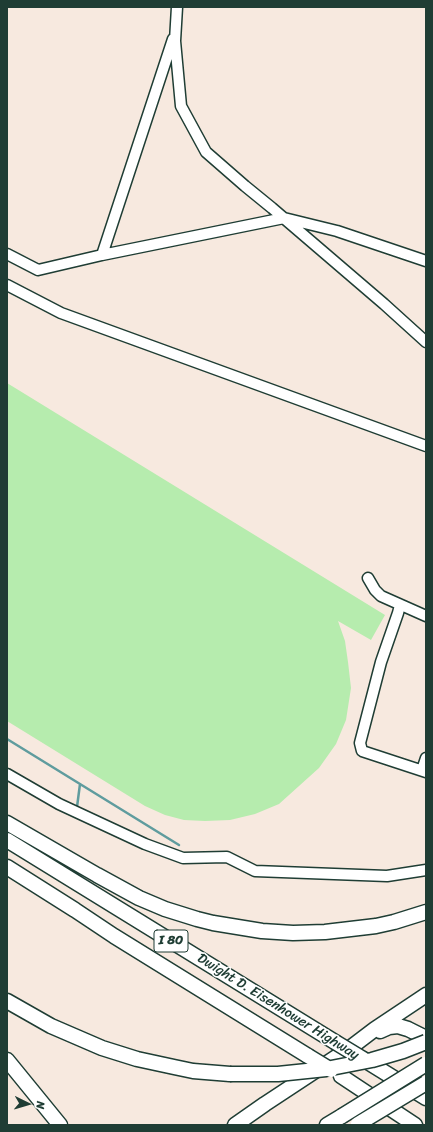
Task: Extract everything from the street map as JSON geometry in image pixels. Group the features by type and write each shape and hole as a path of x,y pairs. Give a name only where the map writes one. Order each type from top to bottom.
{"highway":[{"path":"7,823 97,876 139,898 165,909 213,923 262,931 293,933 325,932 376,926 426,912"},
{"name":"Dwight D. Eisenhower Highway","path":"7,840 426,1098"},
{"name":"Dwight D. Eisenhower Highway","path":"7,867 114,936 341,1076 415,1125"},
{"path":"235,1125 426,995"},
{"path":"7,1001 34,1018 84,1041 108,1050 143,1060 193,1071 230,1074 271,1074 326,1070 372,1060 426,1042"},
{"path":"350,1048 380,1031 394,1026 408,1029 426,1038"},
{"path":"363,1059 426,1086"},
{"path":"7,1060 60,1125"},
{"path":"327,1125 426,1064"},
{"path":"357,1125 426,1083"}],"street":[{"path":"177,7 175,41 181,106 206,152 384,304 426,342"},
{"path":"102,255 176,31"},
{"path":"7,254 38,270 102,255 284,218 337,231 426,261"},
{"path":"7,285 61,314 426,446"},
{"path":"368,578 375,590 381,596 426,616"},
{"path":"400,605 381,662 360,743 362,751 424,771 426,758"},
{"path":"7,774 59,804 145,844 183,858 227,858 255,871 387,876 426,870"}],"green space":[{"path":"7,383 385,615 371,640 338,621 345,641 351,688 346,720 336,744 319,768 279,804 255,814 230,820 184,820 165,815 145,806 7,721"}],"waterway":[{"path":"7,739 80,784 77,807"},
{"path":"80,784 179,845"}]}
